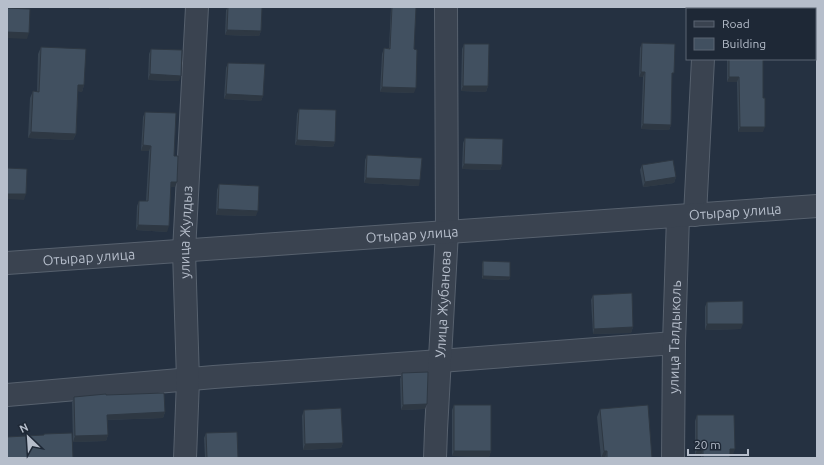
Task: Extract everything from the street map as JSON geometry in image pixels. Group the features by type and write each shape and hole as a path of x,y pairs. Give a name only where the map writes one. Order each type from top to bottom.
{"street":[{"name":"улица Жулдыз","path":"185,458 188,380 184,251 197,7"},
{"name":"Улица Жубанова","path":"435,458 447,232 446,7"},
{"name":"улица Талдыколь","path":"673,458 674,342 703,60"},
{"name":"Отырар улица","path":"7,263 817,206"},
{"path":"7,395 214,377 674,342"}],"building":[{"path":"228,7 262,7 261,31 227,30"},
{"path":"392,7 416,7 414,49 417,50 416,88 382,87 384,48 390,49"},
{"path":"7,8 30,9 29,33 7,32"},
{"path":"642,43 675,44 674,73 672,73 671,125 643,124 645,72 641,72"},
{"path":"464,44 489,44 488,86 463,86"},
{"path":"41,47 86,49 84,85 78,85 76,134 31,132 33,91 39,92"},
{"path":"151,49 182,50 181,76 150,74"},
{"path":"729,60 763,60 765,127 740,127 739,77 729,77"},
{"path":"228,63 265,64 263,96 226,94"},
{"path":"299,109 336,110 335,142 297,140"},
{"path":"145,112 176,113 174,156 178,156 177,182 171,182 169,226 138,225 139,201 148,201 151,146 143,145"},
{"path":"465,138 503,139 502,165 464,164"},
{"path":"367,155 422,158 420,180 366,178"},
{"path":"673,160 676,177 645,182 642,165"},
{"path":"7,168 27,169 26,194 7,194"},
{"path":"219,184 259,186 258,211 218,209"},
{"path":"483,261 510,262 510,277 483,276"},
{"path":"632,293 633,327 594,329 593,295"},
{"path":"743,301 743,324 707,324 707,302"},
{"path":"428,372 427,404 403,405 402,373"},
{"path":"164,393 165,412 107,415 108,435 75,436 74,397 106,394"},
{"path":"454,405 491,405 491,451 454,451"},
{"path":"648,405 652,458 607,458 607,451 604,451 600,409"},
{"path":"341,408 343,443 305,444 304,410"},
{"path":"697,415 734,415 735,449 730,449 730,458 703,458 703,450 697,450"},
{"path":"237,432 238,458 207,458 206,433"},
{"path":"72,433 73,458 7,458 7,437"}]}
